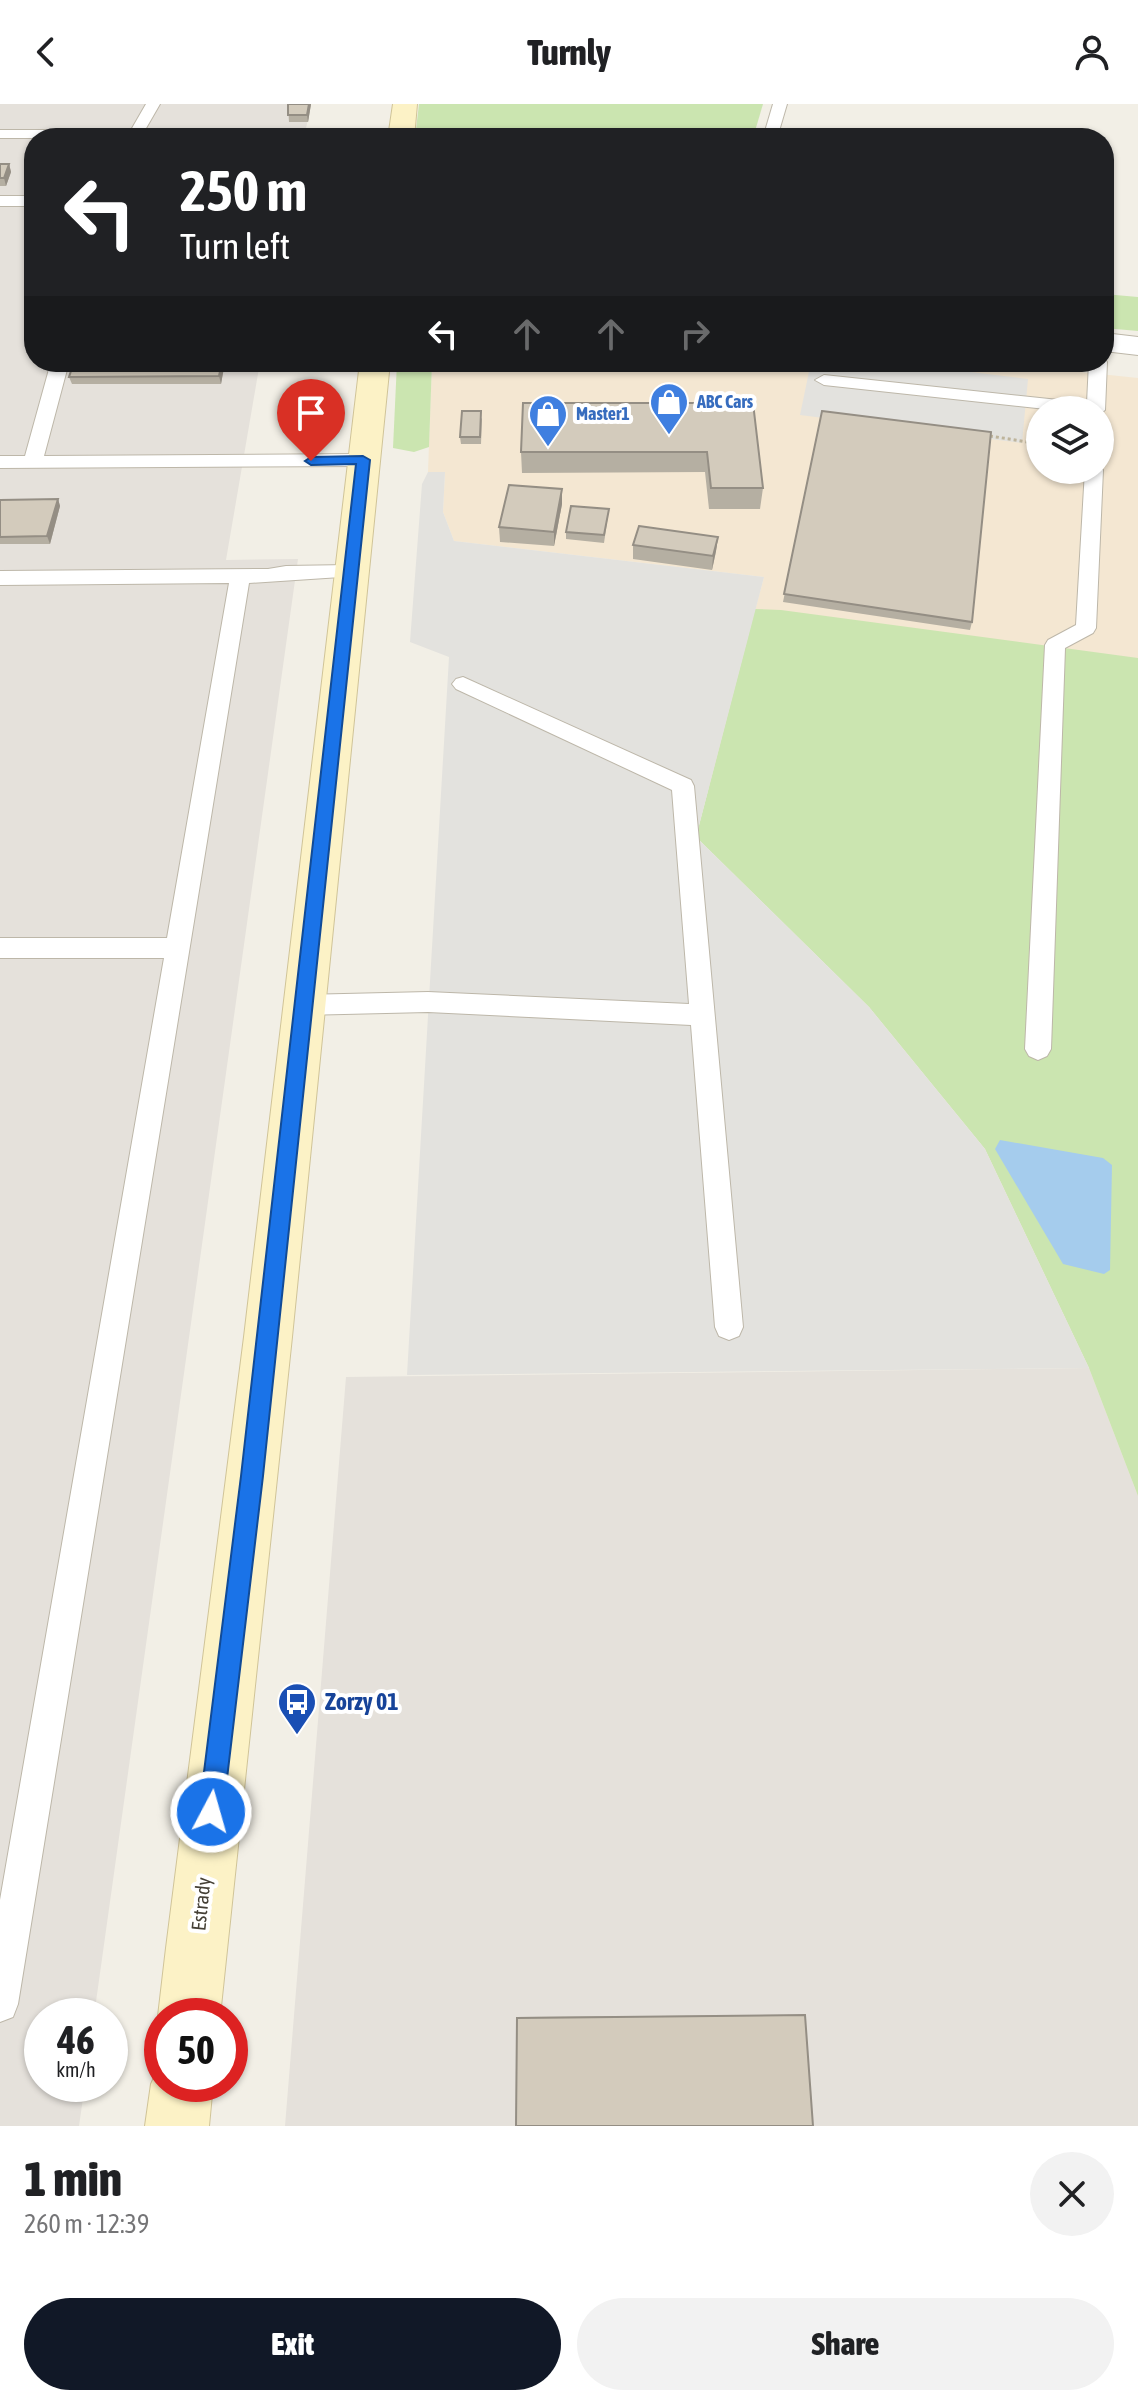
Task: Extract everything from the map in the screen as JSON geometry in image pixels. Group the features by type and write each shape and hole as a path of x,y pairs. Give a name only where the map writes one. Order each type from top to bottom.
{"main road":[{"path":"402,128 405,104"},
{"name":"Estrady","path":"191,1998 374,372"},
{"path":"177,2126 180,2102"}],"street":[{"path":"1114,343 1138,346"}],"lane":[{"path":"138,128 153,104"},
{"path":"773,128 780,104"},
{"path":"0,134 24,134"},
{"path":"0,201 24,201"},
{"path":"33,462 57,372"},
{"path":"1097,396 1098,372"},
{"path":"824,380 1026,402"},
{"path":"0,462 363,460"},
{"path":"1038,1049 1055,645 1086,628 1093,484"},
{"path":"0,578 240,577 349,571"},
{"path":"0,2004 240,577"},
{"path":"463,684 683,786 729,1327"},
{"path":"0,948 179,948"},
{"path":"302,1005 428,1002 703,1015"}],"path":[{"path":"972,434 1026,442"}],"shaded area":[{"path":"0,104 311,104 306,128 24,128 24,372 258,372 226,560 298,559 97,1998 24,1998 24,2102 82,2102 79,2126 0,2126"},
{"path":"432,372 1080,372 1138,378 1138,1496 1089,1368 985,1149 708,786 764,577 454,541 443,512 445,472 428,472"},
{"path":"809,372 971,372 1028,379 1022,443 800,415"},
{"path":"428,472 445,472 443,512 454,541 764,577 696,837 869,1007 985,1149 1089,1368 407,1375 449,657 410,642 422,484"},
{"path":"1089,1368 1138,1496 1138,2126 285,2126 346,1377"}],"green space":[{"path":"419,104 763,104 756,128 416,128"},
{"path":"1114,295 1138,297 1138,331 1114,329"},
{"path":"397,372 432,372 429,447 414,452 393,448"},
{"path":"755,609 1138,658 1138,1496 1089,1368 985,1149 869,1007 696,837"}],"water":[{"path":"1000,1140 1103,1158 1112,1165 1110,1270 1104,1274 1063,1264 995,1149"}],"building":[{"path":"288,104 309,104 307,115 288,115"},
{"path":"0,164 9,164 4,178 0,178"},
{"path":"71,372 220,372 219,376 69,377"},
{"path":"523,403 753,403 763,488 711,488 707,452 521,452"},
{"path":"462,411 481,411 480,437 460,437"},
{"path":"822,411 991,432 972,622 784,594"},
{"path":"509,485 562,489 554,532 499,527"},
{"path":"58,499 47,536 0,537 0,500"},
{"path":"571,506 609,509 604,535 566,532"},
{"path":"639,526 718,537 713,556 633,545"},
{"path":"805,2015 813,2126 516,2126 517,2018"}],"place":[{"name":"ABC Cars","path":"669,436"},
{"name":"Master1","path":"548,448"},
{"name":"Zorzy 01","path":"297,1736"}],"route":[{"path":"211,1812 252,1476 345,602 363,460 311,461"}]}
